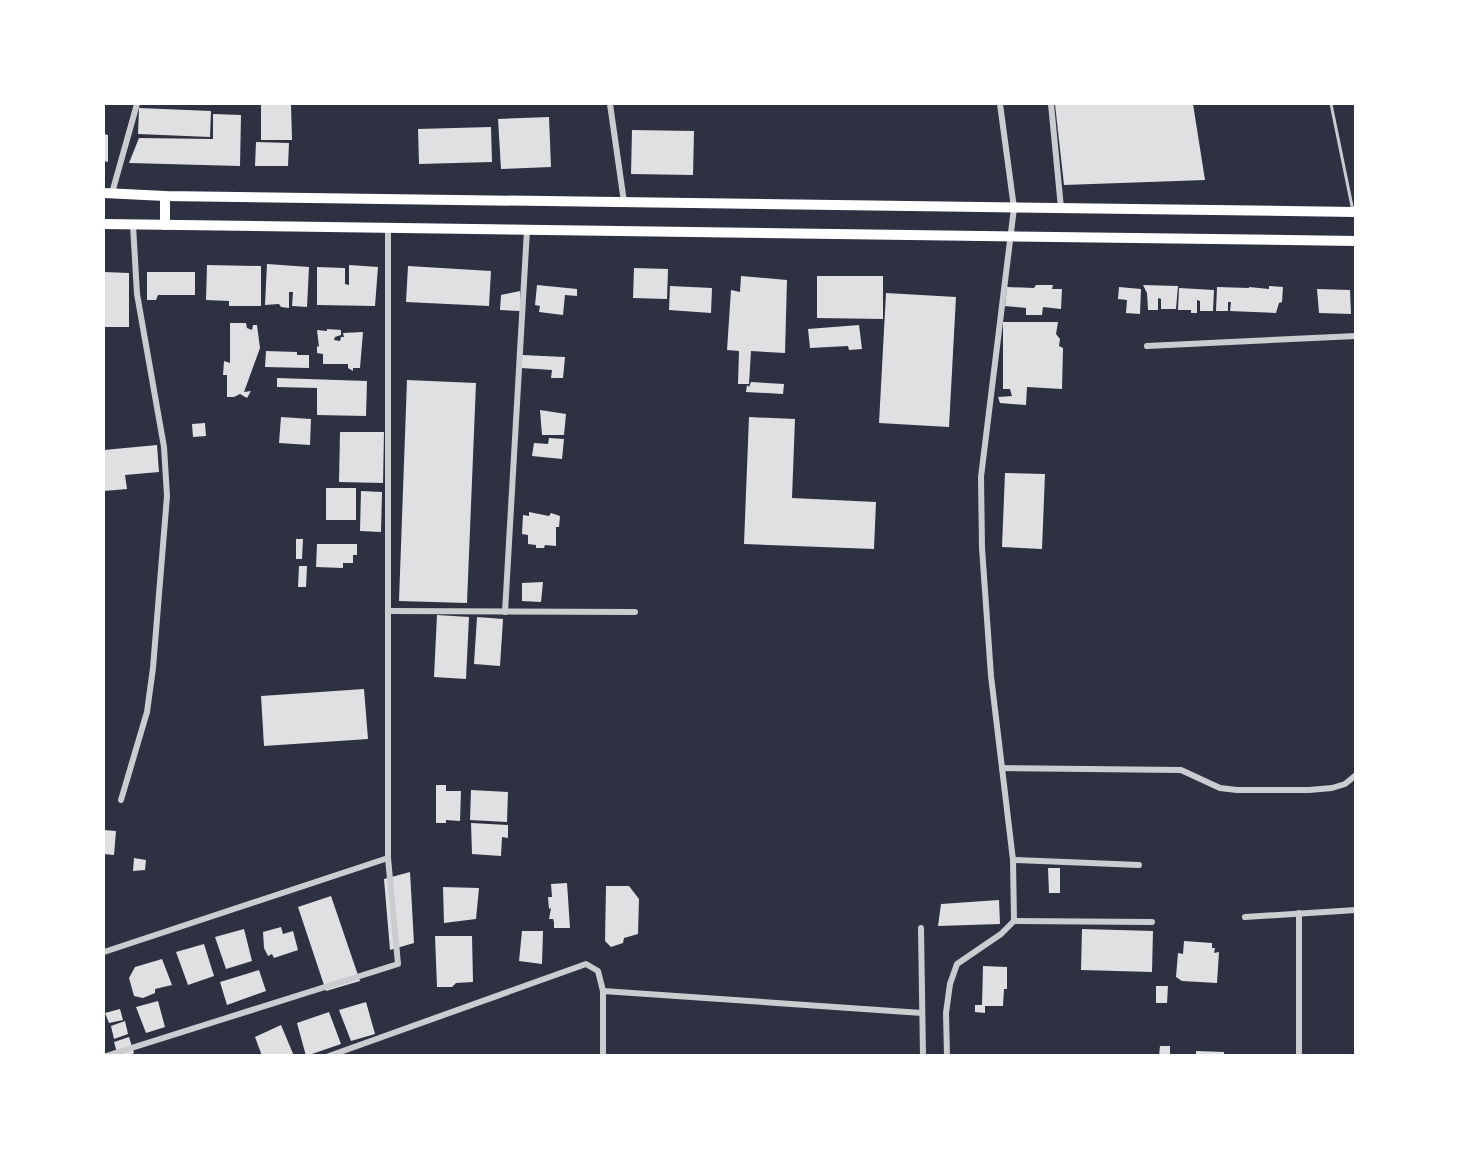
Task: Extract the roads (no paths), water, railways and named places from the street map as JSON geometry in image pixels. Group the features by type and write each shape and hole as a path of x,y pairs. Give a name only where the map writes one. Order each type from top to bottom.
{"highway":[{"path":"107,193 165,196 1355,212"},
{"path":"165,196 165,225"},
{"path":"104,224 1356,241"}],"street":[{"path":"107,193 136,104"},
{"path":"610,104 624,202"},
{"path":"947,1056 946,1013 950,984 957,964 1002,934 1014,921 1013,860 991,676 982,548 981,477 1014,208 999,104"},
{"path":"1050,104 1061,208"},
{"path":"121,800 147,712 153,668 167,496 164,447 137,294 134,225"},
{"path":"106,1056 398,964 388,858 388,228"},
{"path":"506,612 527,230"},
{"path":"1147,346 1356,336"},
{"path":"389,611 634,612"},
{"path":"1002,768 1181,770 1220,788 1237,790 1332,788 1345,784 1356,775"},
{"path":"104,952 388,858"},
{"path":"1013,860 1139,865"},
{"path":"1245,917 1356,910"},
{"path":"1299,913 1299,1056"},
{"path":"1014,921 1152,922"},
{"path":"921,928 923,1056"},
{"path":"330,1055 586,964 598,971 603,991 603,1056"},
{"path":"603,991 922,1013"}],"lane":[{"path":"1331,104 1355,212"}]}
